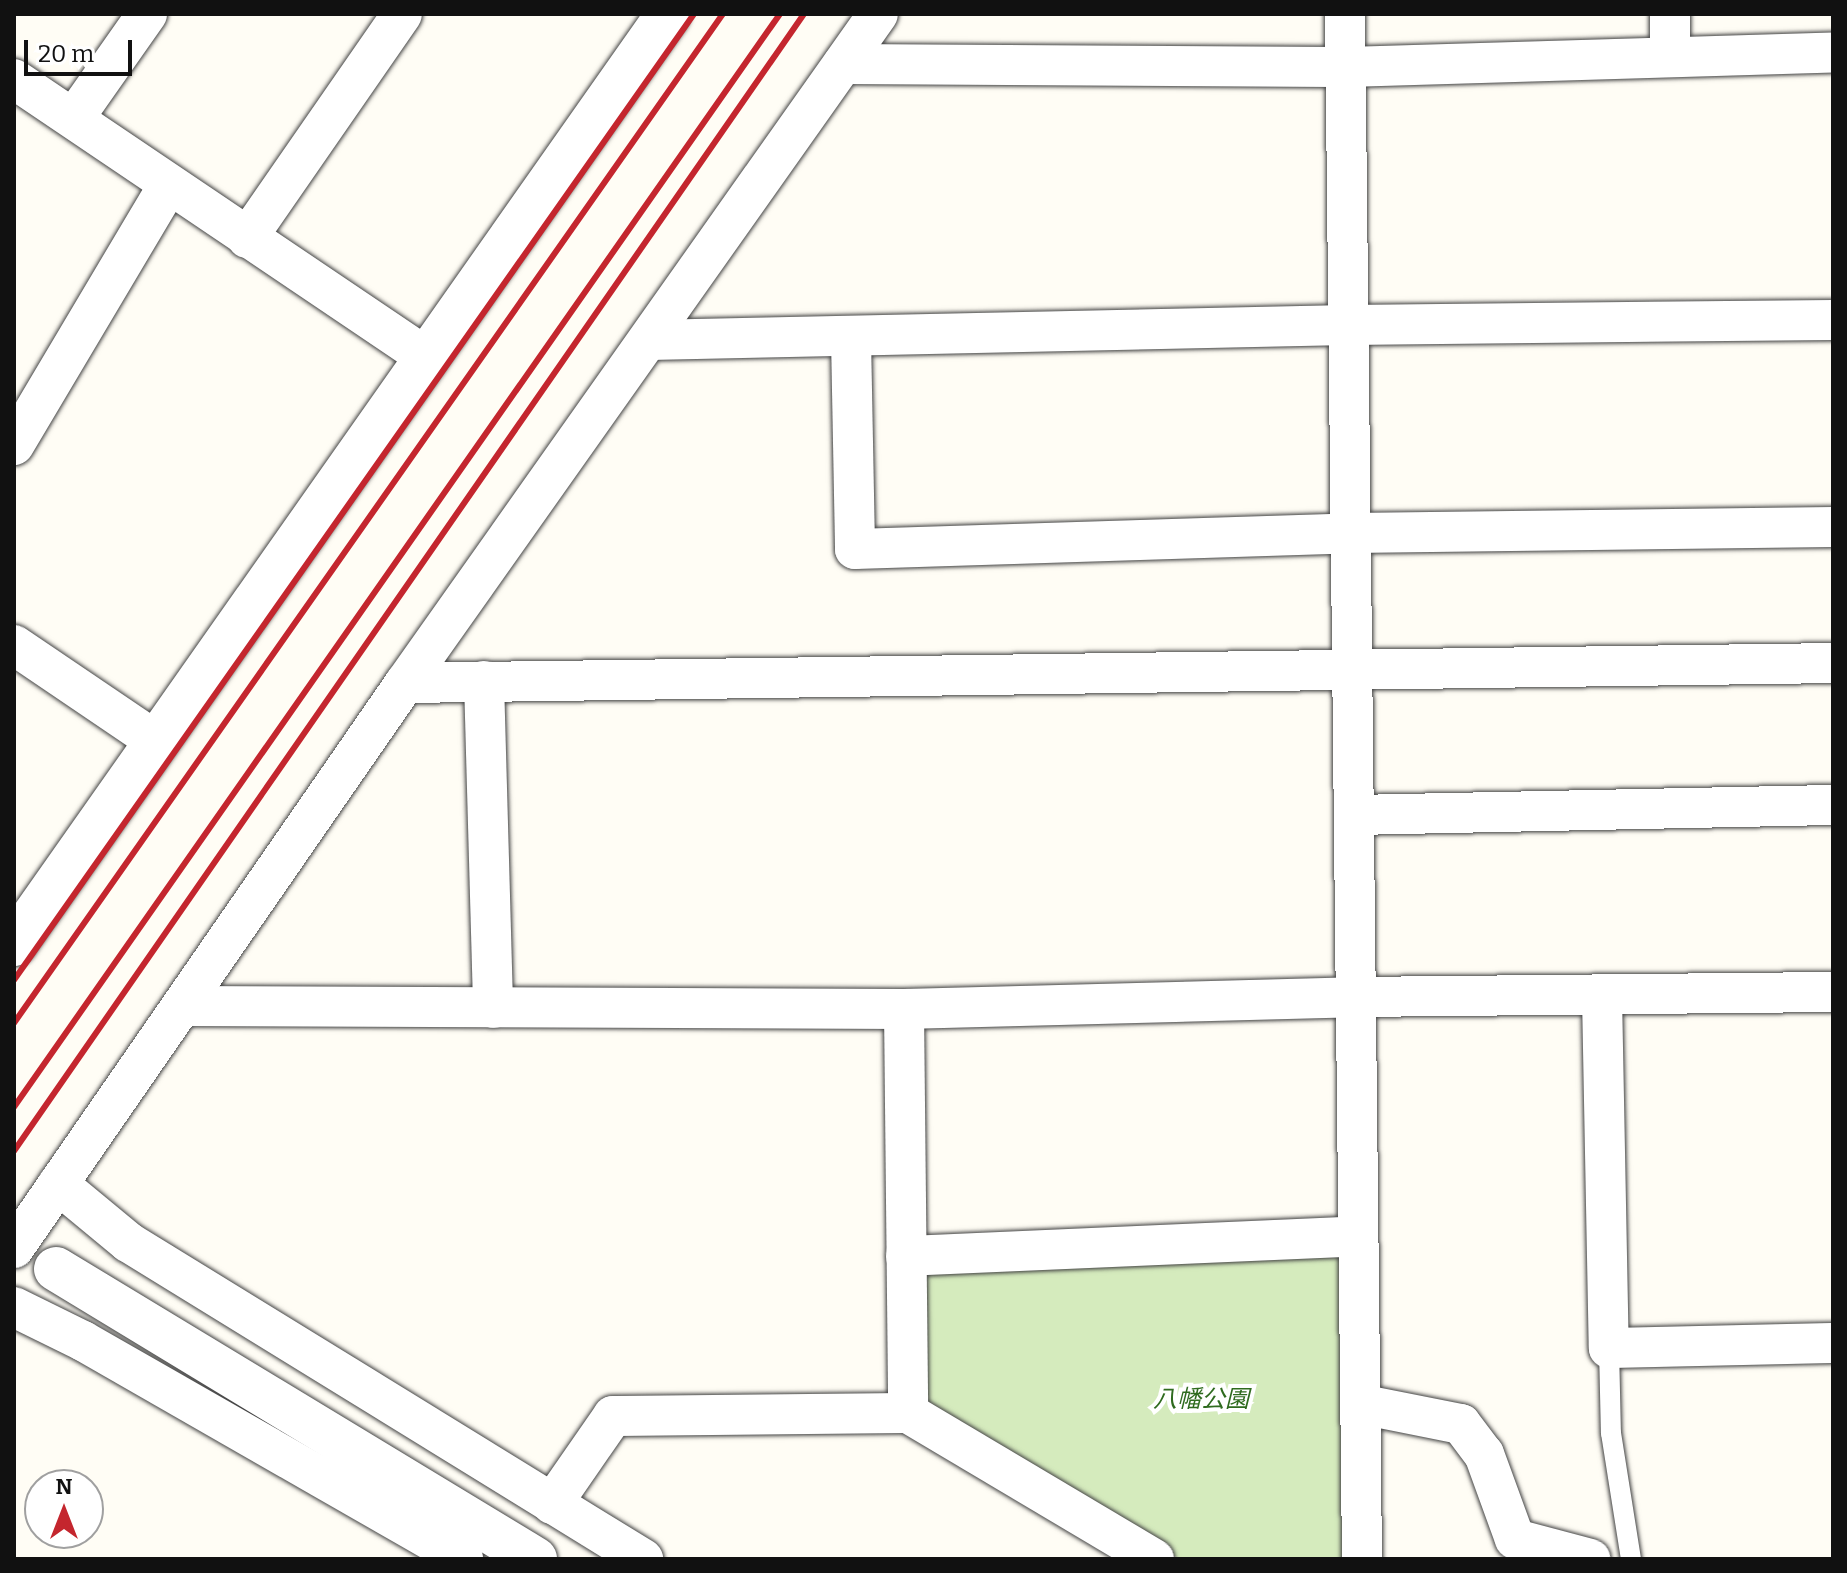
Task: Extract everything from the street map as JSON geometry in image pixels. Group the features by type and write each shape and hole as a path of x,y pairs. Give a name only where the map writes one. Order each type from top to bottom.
{"street":[{"path":"74,118 147,14"},
{"path":"247,238 402,14"},
{"path":"14,944 424,356 668,14"},
{"path":"14,1248 405,683 878,14"},
{"path":"1345,14 1362,1559"},
{"path":"1670,14 1670,56"},
{"path":"843,64 1347,67 1833,53"},
{"path":"14,79 168,186 424,356"},
{"path":"14,445 168,186"},
{"path":"649,340 1348,325 1833,320"},
{"path":"851,338 855,549 1351,533 1833,527"},
{"path":"14,645 156,741"},
{"path":"405,683 1833,663"},
{"path":"484,681 493,1008"},
{"path":"1354,815 1833,805"},
{"path":"184,1006 904,1009 1354,997 1833,992"},
{"path":"1602,996 1609,1348 1833,1343"},
{"path":"904,1009 908,1413"},
{"path":"58,1184 128,1242 643,1559"},
{"path":"906,1256 1358,1236"},
{"path":"56,1269 535,1559"},
{"path":"14,1307 83,1341 463,1559"},
{"path":"1360,1404 1461,1424 1484,1454 1515,1539 1590,1559"},
{"path":"552,1504 613,1416 908,1413 1154,1559"}],"lane":[{"path":"1609,1348 1611,1433 1631,1559"}],"green space":[{"name":"八幡公園","path":"1347,1245 1352,1559 1180,1559 920,1407 918,1266"}],"railway":[{"path":"14,980 694,14"},
{"path":"14,1023 723,14"},
{"path":"14,1107 780,14"},
{"path":"14,1151 804,14"}]}
